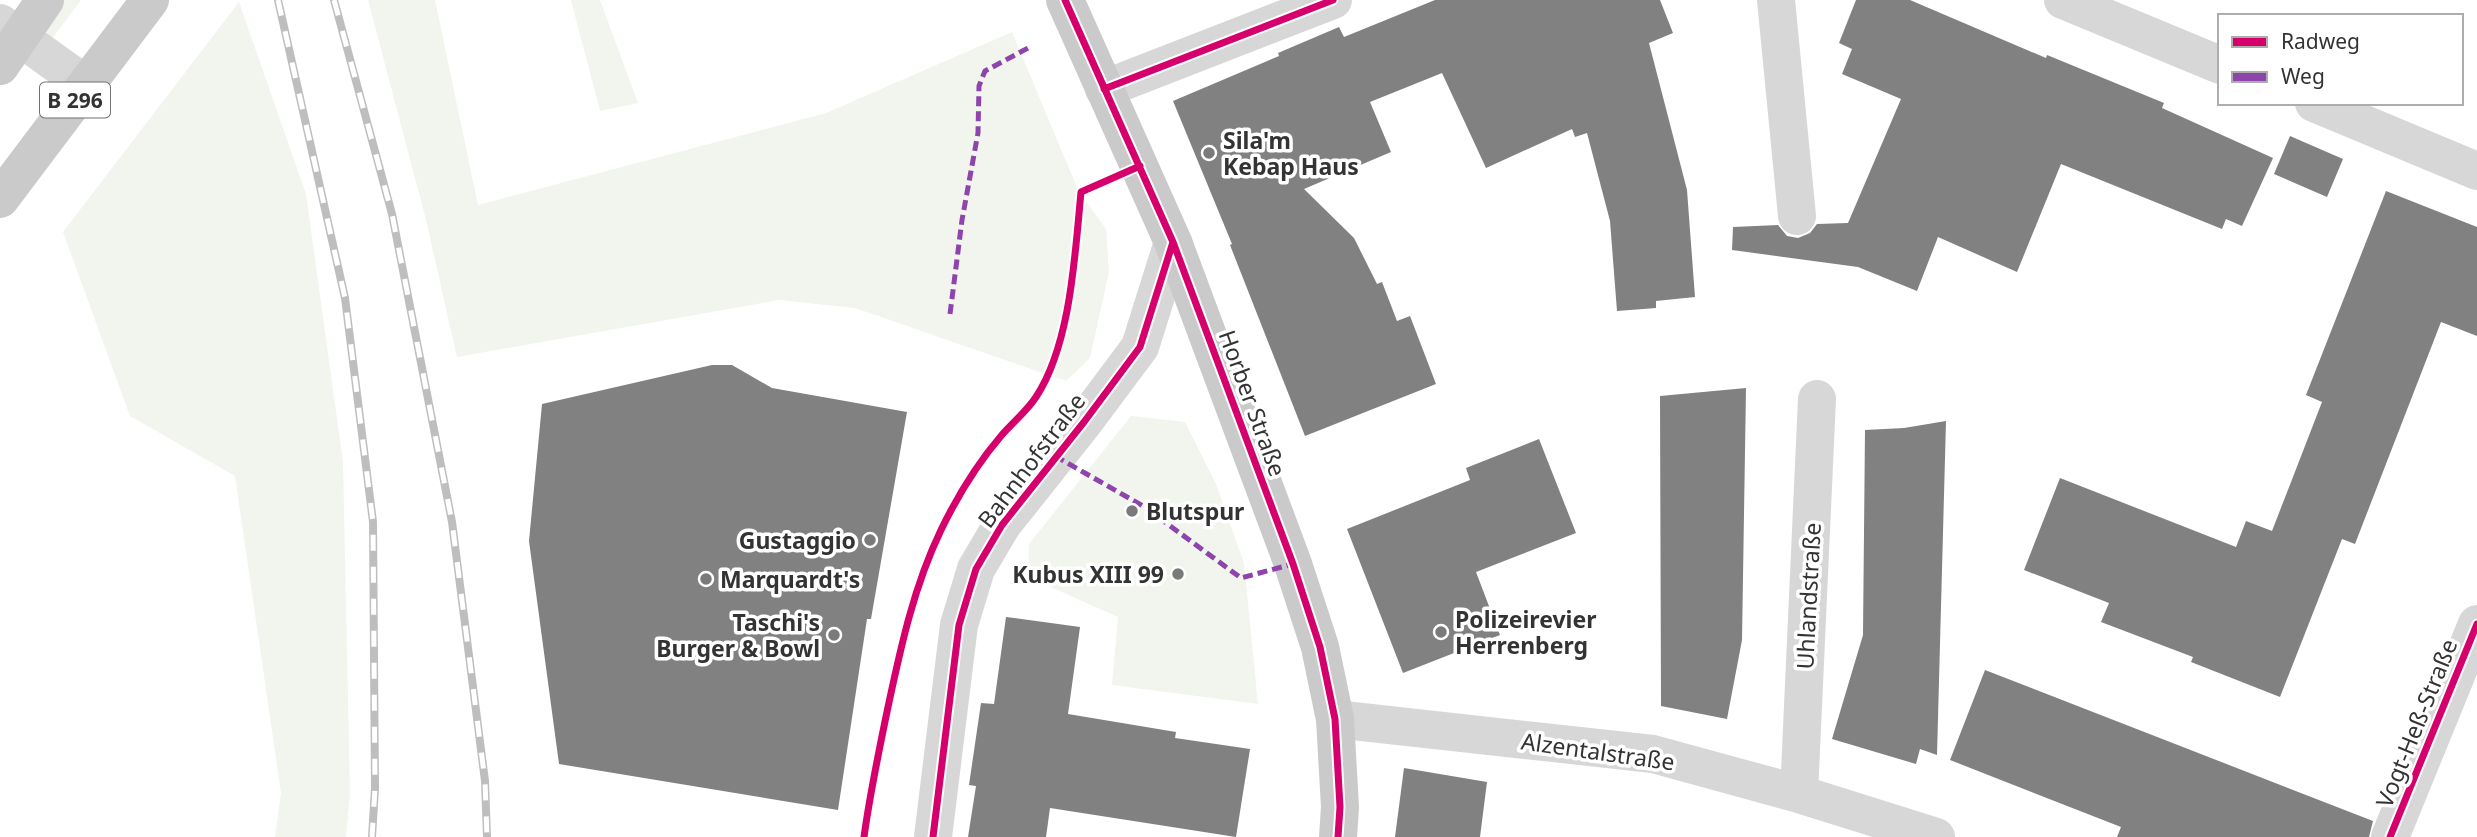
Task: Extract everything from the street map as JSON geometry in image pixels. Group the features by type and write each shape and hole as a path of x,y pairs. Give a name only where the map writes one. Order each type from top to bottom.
{"main road":[{"path":"6,43 45,0"},
{"name":"B 296","path":"0,199 150,0"},
{"name":"Horber Straße","path":"1065,0 1173,242 1293,564 1320,647 1335,719 1340,807 1338,837"}],"street":[{"path":"1104,89 1333,0"},
{"path":"1776,0 1797,216"},
{"path":"2063,0 2218,64"},
{"path":"6,43 86,85"},
{"path":"2319,105 2477,171"},
{"name":"Bahnhofstraße","path":"933,837 959,625 976,569 1002,525 1140,347 1173,242"},
{"name":"Uhlandstraße","path":"1799,794 1817,399"},
{"name":"Vogt-Heß-Straße","path":"2390,837 2477,624"},
{"name":"Alzentalstraße","path":"1335,719 1653,754 1799,794 1936,837"}],"shaded area":[{"path":"65,0 81,0 52,39 43,28"},
{"path":"368,0 435,0 478,205 826,113 1012,32 1078,190 1106,229 1109,272 1090,358 1066,381 855,308 779,300 457,357 426,220"},
{"path":"571,0 600,0 638,103 600,111"},
{"path":"239,2 306,194 343,462 350,795 346,837 275,837 281,793 235,476 130,416 63,232"},
{"path":"1131,416 1185,422 1216,484 1244,563 1258,704 1112,685 1118,617 1028,577 1029,544"}],"building":[{"path":"1435,0 1660,0 1673,33 1649,43 1687,190 1695,297 1656,301 1656,308 1617,311 1610,221 1587,133 1575,137 1572,129 1486,168 1442,73 1370,102 1391,152 1304,189 1354,238 1377,284 1382,282 1397,321 1410,316 1436,384 1305,436 1230,245 1232,244 1173,101 1339,27 1344,37"},
{"path":"1856,0 1910,0 2046,58 2047,55 2164,103 2162,108 2273,158 2242,226 2226,219 2222,229 2061,164 2017,272 1938,237 1917,291 1858,267 1732,250 1733,227 1778,225 1787,236 1798,238 1810,233 1817,224 1848,223 1901,99 1842,74 1852,49 1839,43"},
{"path":"2290,136 2343,159 2327,197 2274,174"},
{"path":"2386,191 2477,227 2477,336 2441,322 2355,544 2342,539 2280,697 2191,662 2193,657 2101,622 2109,603 2024,570 2060,478 2236,547 2246,521 2272,531 2322,402 2306,395"},
{"name":"Marquardt's","path":"712,365 732,365 772,388 907,412 871,619 867,619 838,810 559,764 529,541 542,404"},
{"path":"1746,388 1742,640 1727,719 1661,706 1660,396"},
{"path":"1946,421 1937,755 1920,749 1916,764 1832,739 1863,635 1865,430 1904,428"},
{"path":"1539,439 1576,533 1476,572 1500,635 1403,673 1347,529 1470,480 1466,468"},
{"path":"1006,617 1080,627 1068,714 1176,732 1175,738 1250,749 1236,837 1050,808 1046,837 968,837 976,786 969,785 981,703 994,704"},
{"path":"1985,670 2373,821 2369,837 2117,837 2121,827 1950,760"},
{"path":"1404,768 1487,782 1480,837 1395,837"}],"railway":[{"path":"278,0 345,298 373,522 375,788 372,837"},
{"path":"334,0 392,214 452,522 485,781 487,837"}],"marked path":[{"path":"950,314 962,220 978,133 979,86 985,71 1030,47"},
{"path":"1055,456 1143,506 1241,578 1293,564"}],"cycle path":[{"path":"1065,0 1173,242 1293,564 1320,647 1335,719 1340,807 1338,837"},
{"path":"1104,89 1333,0"},
{"path":"864,837 898,661 909,617 932,551 954,505 976,469 1036,397 1048,375 1057,351 1069,298 1081,192 1140,166"},
{"path":"933,837 959,625 976,569 1002,525 1140,347 1173,242"},
{"path":"2390,837 2477,624"}],"place":[{"name":"Sila'm Kebap Haus","path":"1209,153"},
{"name":"Blutspur","path":"1132,511"},
{"name":"Gustaggio","path":"870,540"},
{"name":"Kubus XIII 99","path":"1178,574"},
{"name":"Marquardt's","path":"706,579"},
{"name":"Polizeirevier Herrenberg","path":"1441,632"},
{"name":"Taschi's Burger & Bowl","path":"834,635"}]}
